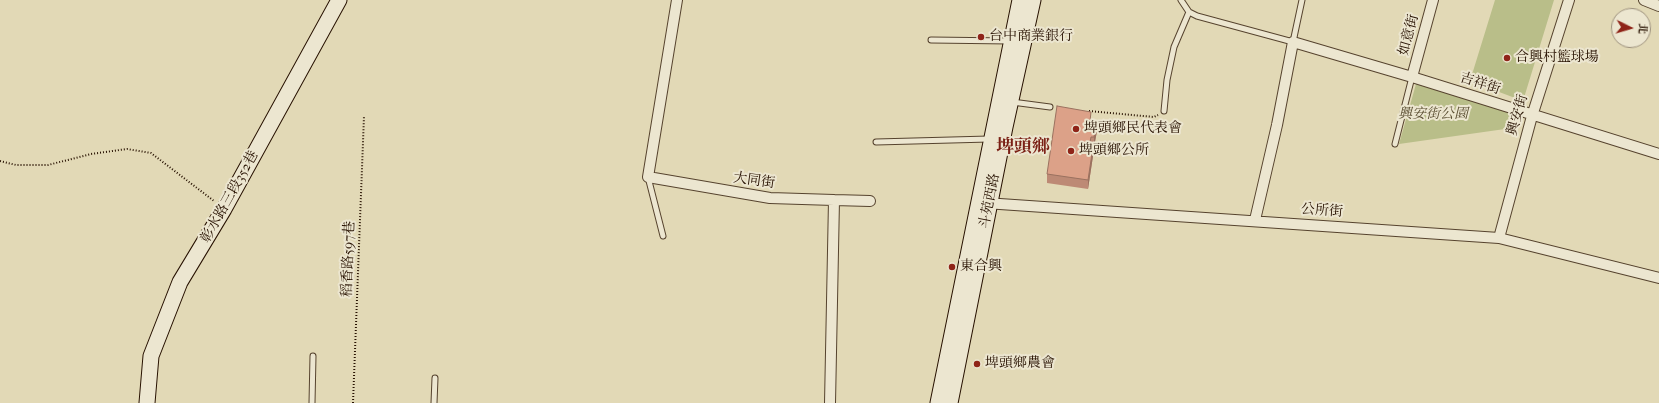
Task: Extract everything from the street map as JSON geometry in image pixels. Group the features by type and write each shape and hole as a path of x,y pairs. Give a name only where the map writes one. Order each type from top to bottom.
{"main road":[{"name":"彰水路三段352巷","path":"147,403 151,356 180,282 224,209 339,0"},
{"name":"斗苑西路","path":"938,403 984,203 1005,100 1011,41 1020,0"},
{"name":"斗苑西路","path":"950,403 984,203 991,139 1005,100 1033,0"}],"street":[{"path":"648,177 677,0"},
{"name":"如意街","path":"1412,77 1433,0"},
{"name":"興安街","path":"1499,238 1532,116 1569,0"},
{"path":"1644,0 1659,6"},
{"path":"1255,220 1277,125 1293,42"},
{"name":"吉祥街","path":"1293,42 1412,77 1532,116 1659,154"},
{"name":"大同街","path":"648,177 770,198 870,201"},
{"path":"830,403 834,200"},
{"name":"公所街","path":"984,203 1255,220 1499,238 1659,278"}],"lane":[{"path":"1181,0 1188,12 1197,16 1293,42 1302,0"},
{"path":"1164,111 1174,47 1188,12"},
{"path":"931,40 1011,41"},
{"path":"1395,144 1412,77"},
{"path":"1005,100 1050,107"},
{"path":"876,142 991,139"},
{"path":"648,177 663,236"},
{"path":"312,403 314,356"},
{"path":"434,403 435,378"}],"path":[{"path":"1085,111 1154,117 1164,111"},
{"name":"稻香路597巷","path":"353,403 364,116"},
{"path":"0,161 16,165 48,165 91,154 127,149 151,153 224,209"}],"green space":[{"name":"合興村籃球場","path":"1495,0 1554,0 1523,101 1470,81"},
{"name":"興安街公園","path":"1416,84 1516,115 1512,128 1399,144"}],"building":[{"name":"埤頭鄉公所","path":"1057,106 1091,112 1090,121 1097,122 1094,137 1091,137 1089,147 1093,147 1088,180 1047,174"}],"place":[{"name":"台中商業銀行","path":"981,37"},
{"name":"合興村籃球場","path":"1507,58"},
{"name":"埤頭鄉民代表會","path":"1076,129"},
{"name":"埤頭鄉公所","path":"1071,151"},
{"name":"東合興","path":"952,267"},
{"name":"埤頭鄉農會","path":"977,364"}],"district":[{"name":"埤頭鄉","path":"1023,148"}]}
